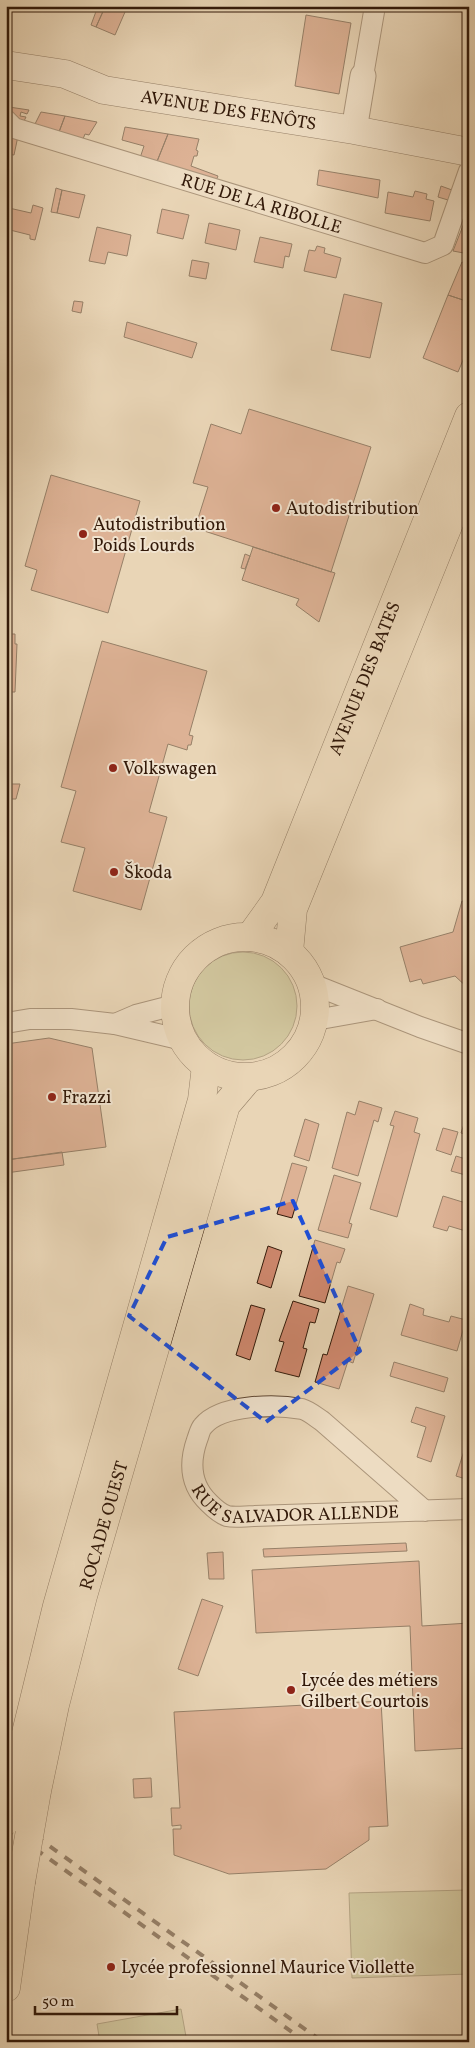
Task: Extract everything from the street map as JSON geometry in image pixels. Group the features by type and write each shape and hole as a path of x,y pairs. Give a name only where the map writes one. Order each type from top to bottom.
{"main road":[{"name":"AVENUE DES FENÔTS","path":"6,64 65,74 104,90 463,148"},
{"name":"AVENUE DES BATES","path":"250,937 275,902 469,416"},
{"name":"AVENUE DES BATES","path":"289,952 293,909 469,474"},
{"path":"250,937 271,942 289,952 303,967 312,984 316,1002 315,1020 309,1038 299,1053 285,1066 268,1074 250,1078 234,1077 206,1066 193,1055 183,1040 176,1023 175,1005 179,982 190,963 207,948 228,939 250,937"},
{"name":"ROCADE OUEST","path":"6,1988 21,1882 26,1785 58,1606 202,1100 206,1066"},
{"name":"ROCADE OUEST","path":"6,1821 26,1785 55,1705 83,1596 226,1105 250,1078"}],"street":[{"path":"354,130 375,6"},
{"name":"RUE DE LA RIBOLLE","path":"6,120 14,128 425,253 443,245 469,170"},
{"path":"312,984 420,1027 469,1044"},
{"path":"115,1024 136,1015 175,1005"},
{"path":"315,1020 377,1009"},
{"path":"7,1020 71,1019 115,1024 183,1040"},
{"name":"RUE SALVADOR ALLENDE","path":"425,1511 322,1421 304,1410 262,1407 236,1409 213,1417 202,1427 194,1451 191,1467 194,1482 202,1496 213,1507 228,1516 425,1511 469,1509"}],"highlighted area":[{"path":"293,1201 360,1351 266,1422 129,1316 167,1237"}],"green space":[{"path":"243,952 264,956 281,968 293,985 297,1006 293,1027 281,1044 264,1056 243,1060 222,1056 205,1044 193,1027 189,1006 193,985 205,968 222,956"},
{"path":"467,1890 469,1974 352,1978 349,1893"},
{"path":"181,2009 187,2042 100,2042 97,2024"}],"building":[{"path":"98,6 105,7 96,27 91,25"},
{"path":"102,6 112,6 125,12 115,35 96,27 105,7"},
{"path":"306,15 351,23 339,94 295,86"},
{"path":"9,107 29,110 27,114 21,112 20,116 26,117 24,121 17,119 9,110"},
{"path":"41,112 65,116 59,132 35,124"},
{"path":"65,116 97,122 89,135 85,134 83,139 59,132"},
{"path":"125,127 168,134 156,164 140,158 144,146 122,140"},
{"path":"6,133 18,136 14,155 6,154"},
{"path":"168,134 199,139 196,150 198,151 197,156 194,156 191,166 218,176 214,185 156,164"},
{"path":"319,170 380,180 378,198 317,185"},
{"path":"441,186 452,190 448,200 438,197"},
{"path":"56,188 62,190 57,213 51,212"},
{"path":"62,190 85,195 79,218 57,213"},
{"path":"415,191 427,194 426,199 434,201 430,221 385,213 388,192 413,197"},
{"path":"33,205 43,208 35,240 30,239 30,235 6,229 9,208 31,213"},
{"path":"162,209 189,215 183,239 157,233"},
{"path":"466,218 469,218 469,254 453,251"},
{"path":"209,223 240,230 236,250 205,243"},
{"path":"97,227 131,235 127,256 108,252 105,264 89,261"},
{"path":"260,237 292,244 289,257 285,256 283,268 254,262"},
{"path":"317,246 325,248 324,253 341,258 336,278 304,271 309,250 315,251"},
{"path":"192,260 209,263 206,279 189,276"},
{"path":"462,262 469,265 469,302 448,295"},
{"path":"344,294 382,303 370,358 331,350"},
{"path":"448,295 469,302 469,346 458,372 423,358"},
{"path":"74,301 83,302 81,313 72,311"},
{"path":"127,322 197,343 192,358 124,337"},
{"name":"Autodistribution","path":"249,409 371,447 331,572 195,528 208,487 193,483 211,424 241,434"},
{"name":"Autodistribution Poids Lourds","path":"51,475 140,501 108,613 31,590 37,570 25,566"},
{"path":"253,547 335,573 319,622 296,605 299,599 242,580"},
{"path":"245,554 250,556 245,569 241,568"},
{"path":"6,634 15,634 15,644 17,644 15,692 6,692"},
{"name":"Volkswagen","path":"102,641 207,671 189,735 193,736 191,745 188,745 187,750 168,744 149,812 167,817 141,910 73,891 85,848 61,842 76,791 61,787"},
{"path":"6,774 9,774 8,799 6,799"},
{"path":"9,784 20,784 16,799 8,799"},
{"path":"469,900 469,989 455,976 423,984 421,979 410,982 400,947 453,932 462,901 468,902"},
{"name":"Frazzi","path":"49,1038 92,1048 106,1147 6,1160 6,1044"},
{"path":"359,1101 382,1108 378,1122 374,1120 358,1176 332,1168 347,1112 355,1115"},
{"path":"395,1111 418,1118 414,1132 420,1134 397,1217 370,1209 394,1126 390,1125"},
{"path":"466,1118 469,1119 469,1135 461,1133"},
{"path":"305,1119 319,1124 309,1161 294,1156"},
{"path":"443,1128 458,1132 451,1155 436,1150"},
{"path":"62,1152 64,1165 6,1173 6,1160"},
{"path":"456,1156 469,1160 469,1176 451,1171"},
{"path":"292,1163 307,1167 292,1218 277,1214"},
{"path":"334,1175 361,1183 349,1223 352,1224 348,1238 318,1230"},
{"path":"443,1196 469,1204 469,1232 449,1226 447,1231 433,1227"},
{"path":"315,1240 345,1249 340,1263 337,1262 325,1303 299,1296"},
{"path":"268,1246 282,1251 271,1288 257,1283"},
{"path":"348,1286 374,1294 353,1363 348,1361 339,1389 315,1382 323,1354 327,1355"},
{"path":"293,1301 319,1309 315,1323 310,1322 303,1348 307,1349 299,1377 275,1371 284,1342 279,1341"},
{"path":"410,1304 424,1309 423,1315 449,1322 451,1316 466,1320 457,1351 401,1335"},
{"path":"251,1305 265,1309 250,1360 236,1355"},
{"path":"394,1362 448,1378 444,1392 390,1376"},
{"path":"416,1407 445,1416 431,1462 417,1457 426,1427 411,1422"},
{"path":"469,1435 469,1480 456,1476"},
{"path":"406,1543 407,1551 264,1557 263,1549"},
{"path":"223,1552 224,1579 209,1579 207,1553"},
{"path":"419,1561 422,1626 469,1623 469,1748 415,1751 410,1626 256,1633 252,1570"},
{"path":"202,1599 223,1606 198,1676 178,1669"},
{"path":"381,1701 388,1826 369,1827 369,1840 326,1869 229,1874 174,1855 173,1829 181,1829 181,1825 172,1826 171,1808 180,1808 174,1712"},
{"path":"151,1778 152,1797 134,1798 133,1779"}],"railway":[{"path":"6,1815 323,2042"},
{"path":"6,1828 306,2042"}],"place":[{"name":"Autodistribution","path":"276,508"},
{"name":"Autodistribution Poids Lourds","path":"83,534"},
{"name":"Volkswagen","path":"113,768"},
{"name":"Škoda","path":"114,872"},
{"name":"Frazzi","path":"52,1097"},
{"name":"Lycée des métiers Gilbert Courtois","path":"291,1690"},
{"name":"Lycée professionnel Maurice Viollette","path":"111,1967"}]}
